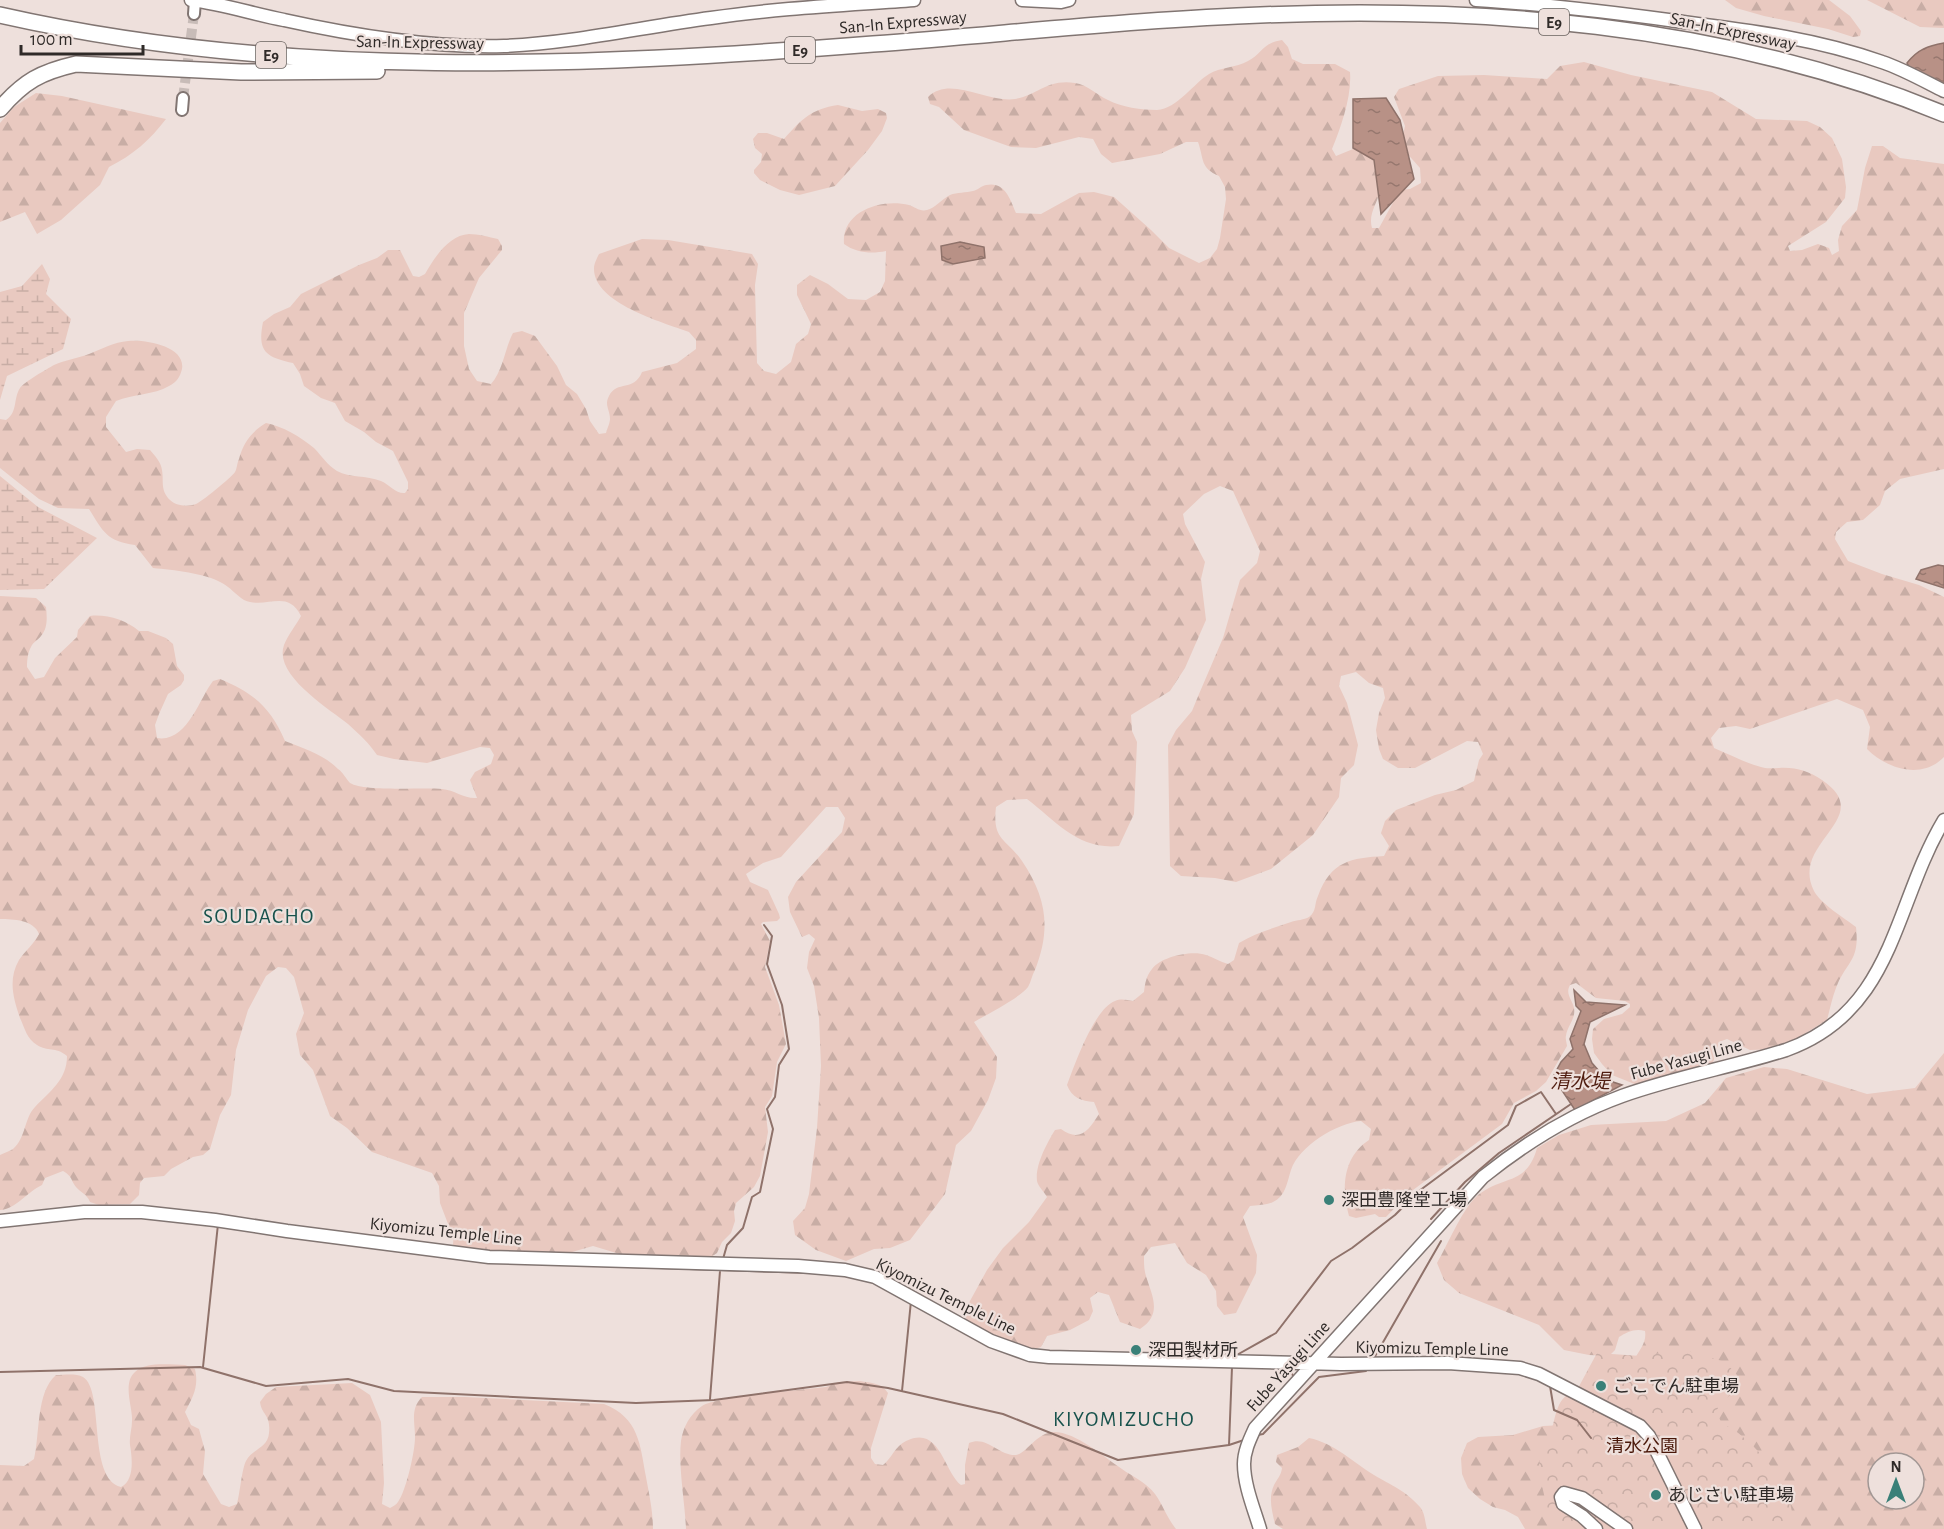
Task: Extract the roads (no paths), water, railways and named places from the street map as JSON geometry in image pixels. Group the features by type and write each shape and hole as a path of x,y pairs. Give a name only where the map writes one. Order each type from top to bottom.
{"highway":[{"path":"0,7 20,11 36,23"},
{"name":"San-In Expressway","path":"0,15 179,46 261,54 396,62 545,63 791,50 1152,21 1309,14 1402,13 1497,17 1620,29 1685,39 1811,68 1876,88 1944,114"},
{"path":"0,109 14,92 34,77 50,70 76,64 241,72 323,72 545,63"}],"main road":[{"path":"194,0 345,33 432,43 503,46 609,35 712,18 914,0"},
{"path":"1022,0 1061,2 1070,0"},
{"path":"1476,0 1547,4 1610,11 1818,42 1885,63 1944,91"},
{"name":"Fube Yasugi Line","path":"1260,1529 1244,1464 1255,1428 1483,1177 1513,1153 1560,1125 1622,1096 1786,1050 1816,1037 1837,1022 1858,1001 1879,970 1932,842 1944,820"},
{"name":"Kiyomizu Temple Line","path":"0,1221 84,1212 142,1212 489,1257 798,1266 845,1270 875,1278 991,1341 1030,1355 1049,1357 1472,1365 1520,1368 1539,1374 1640,1426 1649,1436 1695,1529"},
{"path":"1596,1529 1582,1516 1563,1504 1561,1497 1564,1492 1582,1498 1626,1529"}],"street":[{"path":"194,0 194,14"},
{"path":"182,110 183,98"}],"water":[{"path":"1944,43 1944,85 1911,70 1907,63 1915,54 1928,47"},
{"path":"1386,98 1400,120 1414,179 1381,214 1374,160 1353,148 1353,99"},
{"path":"960,242 984,247 985,258 953,264 942,260 941,246"},
{"path":"1938,565 1944,566 1944,588 1916,579 1921,570"},
{"name":"清水堤","path":"1574,990 1586,1002 1625,1005 1590,1022 1584,1044 1592,1063 1607,1080 1622,1085 1575,1110 1553,1077 1561,1062 1573,1049 1570,1039 1581,1011 1576,1006"}],"waterway":[{"path":"723,1259 727,1245 743,1228 752,1197 760,1192 773,1129 767,1109 775,1097 779,1065 789,1049 782,1005 767,964 772,936 764,925"},
{"path":"1235,1356 1276,1333 1331,1261 1395,1215 1419,1191 1508,1125 1516,1106 1541,1092 1556,1114"},
{"path":"1431,1219 1465,1182 1499,1153 1571,1104"},
{"path":"203,1367 218,1224"},
{"path":"1374,1358 1441,1241"},
{"path":"599,1266 809,1273"},
{"path":"710,1399 720,1271"},
{"path":"902,1391 911,1301"},
{"path":"1035,1361 1071,1363"},
{"path":"0,1372 200,1367 266,1386 348,1379 394,1391 636,1403 714,1400 847,1382 888,1388 1003,1414 1118,1460 1229,1445 1244,1440"},
{"path":"1229,1445 1232,1367"},
{"path":"1290,1368 1293,1376"},
{"path":"1258,1435 1263,1434 1319,1377 1366,1371 1368,1368"},
{"path":"1550,1386 1554,1410 1577,1420 1591,1438"}],"tunnel":[{"path":"183,98 194,14"}],"place":[{"name":"深田豊隆堂工場","path":"1329,1200"},
{"name":"深田製材所","path":"1136,1350"},
{"name":"ごこでん駐車場","path":"1601,1386"},
{"name":"あじさい駐車場","path":"1656,1495"}],"district":[{"name":"SOUDACHO","path":"259,916"},
{"name":"KIYOMIZUCHO","path":"1124,1419"}],"park label":[{"name":"清水公園","path":"1642,1446"}]}
